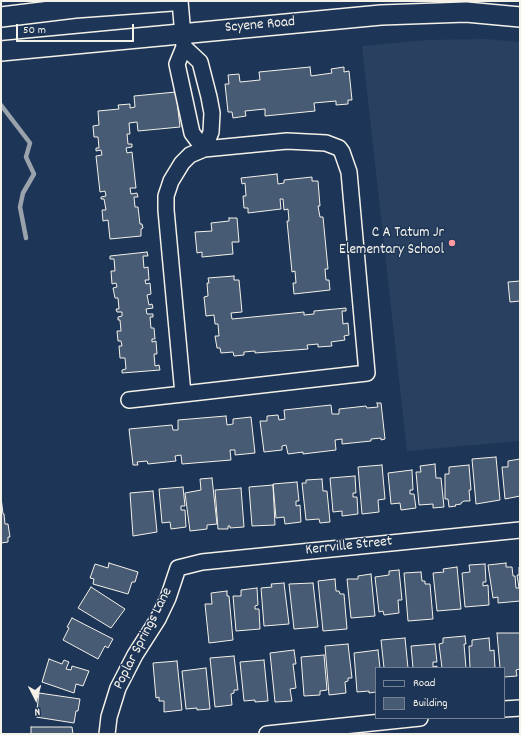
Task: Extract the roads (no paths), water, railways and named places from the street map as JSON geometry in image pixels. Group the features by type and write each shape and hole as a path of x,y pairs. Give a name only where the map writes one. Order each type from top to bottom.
{"main road":[{"path":"1,17 75,5 172,1"},
{"name":"Scyene Road","path":"1,51 183,40 382,15 466,12 520,16"}],"street":[{"path":"180,1 183,40 177,64 192,133 204,149"},
{"path":"183,40 200,62 209,97 212,113 211,132 204,149"},
{"path":"129,400 183,394 367,373 349,172 342,152 339,148 326,143 287,141 204,149 190,155 182,163 171,181 166,196 166,210 183,394"},
{"name":"Kerrville Street","path":"178,568 202,562 520,530"},
{"name":"Poplar Springs Lane","path":"107,734 109,717 118,688 158,619 168,598 178,568"},
{"path":"505,709 520,708"},
{"path":"267,734 410,719"}],"waterway":[{"path":"1,105 30,143 26,157 34,174 23,193 20,207 26,238"}],"place":[{"name":"C A Tatum Jr Elementary School","path":"452,243"}]}
